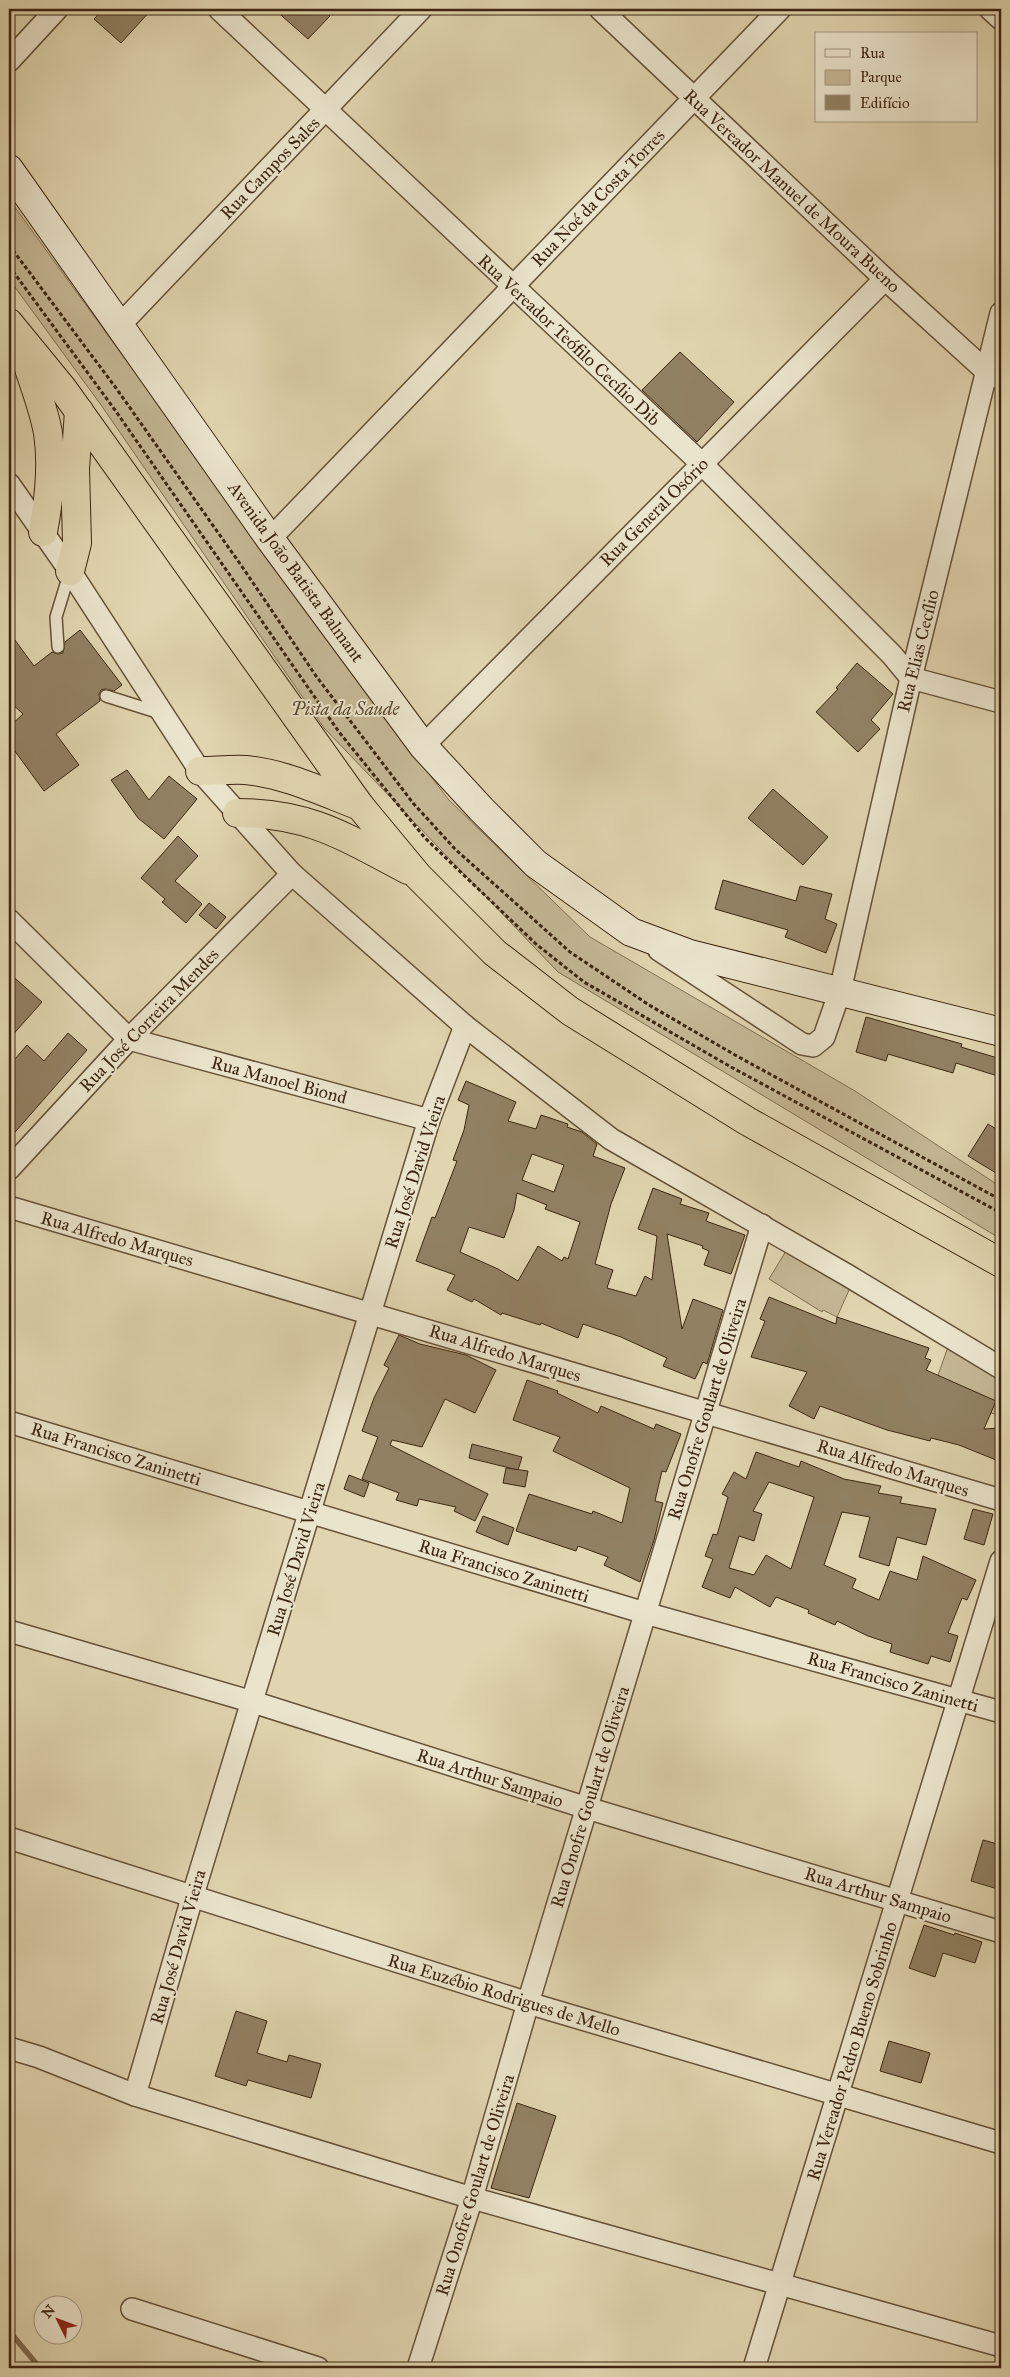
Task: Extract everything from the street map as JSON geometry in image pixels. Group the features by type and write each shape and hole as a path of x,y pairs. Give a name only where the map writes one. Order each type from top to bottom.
{"highway":[{"path":"15,331 79,411 360,806 418,876 495,953 570,1011 747,1121 1001,1263"},
{"path":"15,331 48,431 50,452 47,508 43,532"},
{"path":"70,571 77,543 75,469 79,411"},
{"path":"200,771 246,770 276,776 316,788 360,806"},
{"path":"237,812 280,815 316,824 340,834 418,876"}],"street":[{"path":"9,61 57,9"},
{"name":"Rua Vereador Teófilo Cecílio Dib","path":"219,9 701,463 892,655 911,678"},
{"name":"Rua Campos Sales","path":"118,326 421,9"},
{"name":"Rua Vereador Manuel de Moura Bueno","path":"600,9 885,280 994,375"},
{"name":"Rua Noé da Costa Torres","path":"270,538 780,9"},
{"path":"990,9 1001,19"},
{"name":"Avenida João Batista Balmant","path":"9,169 118,326 270,538 423,746 481,809 536,864 631,932 690,954 840,990 1001,1032"},
{"name":"Rua General Osório","path":"423,746 701,463 885,280"},
{"name":"Rua Elias Cecílio","path":"631,932 802,1044 813,1046 824,1037 840,990 911,678 994,375 1001,313"},
{"path":"9,484 70,571 200,771 292,874 465,1026 612,1139 762,1225 1001,1368"},
{"path":"911,678 1001,702"},
{"name":"Rua José Correira Mendes","path":"9,1169 129,1039 292,874"},
{"path":"9,920 129,1039"},
{"name":"Rua José David Vieira","path":"134,2095 192,1898 429,1120 465,1026"},
{"name":"Rua Manoel Biond","path":"129,1039 429,1120"},
{"name":"Rua Alfredo Marques","path":"9,1207 1001,1500"},
{"name":"Rua Onofre Goulart de Oliveira","path":"418,2368 472,2198 528,2004 762,1225"},
{"name":"Rua Francisco Zaninetti","path":"9,1422 645,1613 1001,1712"},
{"name":"Rua Vereador Pedro Bueno Sobrinho","path":"754,2368 1001,1560"},
{"name":"Rua Arthur Sampaio","path":"9,1631 252,1702 587,1808 1001,1932"},
{"name":"Rua Euzébio Rodrigues de Mello","path":"9,1838 528,2004 838,2097 1001,2143"},
{"path":"9,2048 39,2057 134,2095 472,2198 780,2286 1001,2346"},
{"path":"132,2310 318,2368"}],"lane":[{"path":"58,648 56,617 70,571"},
{"path":"106,696 162,714"}],"green space":[{"name":"Pista da Saude","path":"9,199 354,674 448,799 590,937 855,1091 1001,1187 1001,1239 558,972 324,728 101,405 9,279"},
{"path":"786,1251 850,1288 837,1317 823,1310 822,1312 769,1279"},
{"path":"949,1344 1001,1375 1001,1416 931,1395"}],"building":[{"path":"103,9 152,9 121,43 94,19"},
{"path":"274,9 322,9 330,16 308,39"},
{"path":"680,352 734,402 697,442 642,390"},
{"path":"80,630 122,685 114,691 101,690 99,694 100,701 56,734 79,765 44,791 9,743 9,727 23,714 9,701 9,632 34,666 52,652 63,653 65,642"},
{"path":"857,663 893,694 871,720 880,729 858,752 816,712 838,689 836,688"},
{"path":"127,770 149,800 169,776 197,799 164,839 138,818 111,780"},
{"path":"773,789 828,837 803,865 748,818"},
{"path":"178,836 198,856 175,881 202,904 186,923 162,902 165,899 141,878"},
{"path":"723,880 796,901 800,886 832,894 825,919 837,924 826,953 785,937 788,930 715,909"},
{"path":"209,903 226,917 216,929 199,915"},
{"path":"9,973 42,1002 9,1039"},
{"path":"866,1017 962,1044 961,1047 1001,1059 1001,1077 956,1063 953,1073 888,1054 886,1061 856,1052"},
{"path":"68,1033 87,1050 9,1139 9,1066 27,1045 44,1061"},
{"path":"466,1081 516,1102 508,1121 536,1129 541,1115 568,1124 567,1127 582,1132 597,1144 593,1156 625,1168 611,1204 595,1264 613,1270 607,1288 636,1296 645,1276 652,1280 657,1236 638,1229 653,1188 682,1199 680,1204 709,1213 706,1221 745,1235 731,1274 704,1265 709,1251 702,1248 703,1246 667,1234 682,1329 693,1299 723,1310 707,1364 703,1362 695,1379 663,1366 667,1358 621,1337 583,1324 578,1338 541,1323 540,1325 502,1313 501,1315 474,1299 472,1302 447,1290 455,1275 416,1261 432,1217 435,1218 457,1161 453,1160 464,1130 469,1105 458,1100","holes":["532,1154 564,1165 554,1192 522,1180","517,1193 547,1205 545,1209 580,1222 568,1259 564,1257 562,1261 538,1246 518,1281 498,1269 460,1252 469,1227 504,1238 514,1210"]},
{"path":"988,1124 1001,1132 1001,1176 968,1156"},
{"path":"769,1297 836,1324 837,1317 929,1348 925,1358 931,1360 926,1370 996,1401 984,1429 1001,1428 1001,1462 959,1445 931,1438 930,1441 887,1430 820,1406 814,1419 789,1406 807,1372 751,1357 765,1321 760,1319"},
{"path":"399,1335 420,1344 466,1355 496,1370 475,1413 445,1399 422,1447 392,1440 390,1445 488,1494 475,1521 454,1511 456,1507 419,1499 417,1506 396,1500 399,1493 362,1479 378,1437 362,1431 374,1398 389,1368 384,1365"},
{"path":"527,1380 558,1391 557,1393 598,1413 601,1406 654,1429 656,1424 681,1434 666,1472 662,1471 655,1501 663,1503 654,1540 640,1582 604,1565 608,1557 578,1546 576,1551 516,1531 529,1494 592,1514 593,1511 622,1523 630,1488 553,1451 560,1437 513,1420"},
{"path":"472,1444 522,1457 518,1470 469,1458"},
{"path":"756,1452 799,1467 801,1461 844,1479 881,1486 878,1493 902,1497 900,1503 936,1509 926,1545 897,1537 889,1566 859,1557 870,1517 842,1512 824,1565 856,1579 852,1588 879,1600 890,1571 917,1580 923,1556 976,1580 967,1600 962,1598 948,1633 958,1636 950,1662 931,1656 928,1664 890,1652 892,1644 868,1636 837,1621 835,1625 808,1613 809,1610 776,1597 770,1607 735,1587 730,1598 702,1587 713,1559 705,1556 713,1534 717,1535 728,1497 722,1494 734,1472 746,1479","holes":["769,1482 814,1497 791,1569 766,1555 754,1575 729,1568 739,1536 754,1541 762,1514 753,1511"]},
{"path":"506,1468 528,1471 525,1487 503,1483"},
{"path":"349,1475 369,1483 364,1497 344,1489"},
{"path":"973,1509 993,1514 984,1545 964,1539"},
{"path":"483,1516 514,1528 508,1545 476,1532"},
{"path":"983,1840 1001,1845 1001,1890 971,1881"},
{"path":"924,1925 982,1942 975,1963 943,1953 935,1977 909,1968"},
{"path":"236,2011 267,2021 257,2053 287,2062 289,2055 321,2064 311,2098 248,2080 246,2086 215,2076"},
{"path":"889,2041 930,2053 921,2083 880,2071"},
{"path":"517,2103 556,2116 529,2198 491,2188"}],"waterway":[{"path":"9,2331 40,2368"}]}
